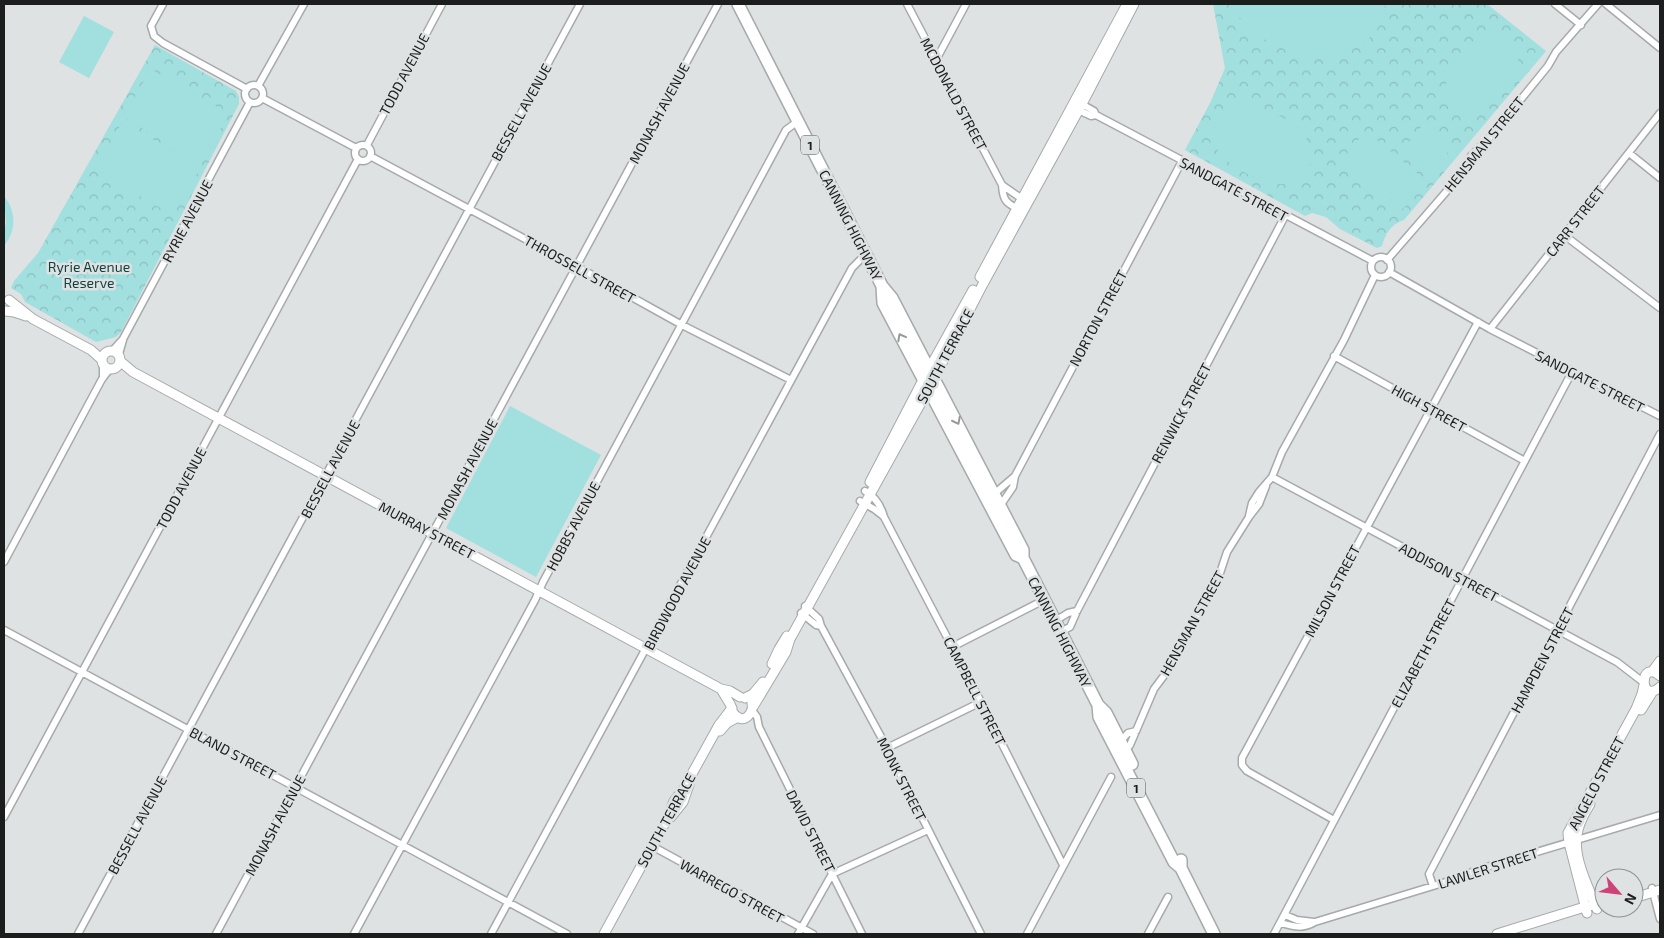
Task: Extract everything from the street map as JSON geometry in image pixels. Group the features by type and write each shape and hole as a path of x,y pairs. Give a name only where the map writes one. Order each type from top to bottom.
{"highway":[{"name":"CANNING HIGHWAY","path":"738,4 882,286 883,303 929,379 994,494 1023,550 1023,558 1098,705 1099,717 1120,749 1174,862 1181,868 1214,934"},
{"name":"CANNING HIGHWAY","path":"929,379 974,474 1016,554 1023,558"}],"main road":[{"name":"SOUTH TERRACE","path":"1077,105 1127,4"},
{"name":"SOUTH TERRACE","path":"752,708 786,652 804,610 1077,105 1134,4"},
{"name":"MURRAY STREET","path":"7,298 34,319"},
{"path":"4,311 10,305 7,298"},
{"name":"MURRAY STREET","path":"4,311 14,312 34,319 721,689 730,691 742,698"},
{"name":"SOUTH TERRACE","path":"742,698 753,694 761,685 779,649 804,610"},
{"name":"ANGELO STREET","path":"1593,908 1568,833 1636,709 1649,678 1660,661"},
{"path":"1649,678 1648,689 1658,689"},
{"name":"MURRAY STREET","path":"721,689 732,707"},
{"name":"ANGELO STREET","path":"1572,842 1585,813 1648,698 1658,689"},
{"path":"742,698 750,701 752,708 750,715 741,718 734,714 732,707 734,701 742,698"},
{"name":"SOUTH TERRACE","path":"606,934 653,847 676,797 682,790 719,725 732,707"},
{"name":"SOUTH TERRACE","path":"653,847 673,814 683,802 692,780 717,735 727,724 741,718"},
{"path":"1644,894 1656,889"},
{"path":"1497,934 1593,908"},
{"path":"1515,934 1593,908"}],"street":[{"path":"163,4 150,26 158,39 247,89"},
{"path":"258,86 304,4"},
{"name":"TODD AVENUE","path":"367,146 442,4"},
{"name":"BESSELL AVENUE","path":"78,934 580,4"},
{"name":"MONASH AVENUE","path":"216,934 718,4"},
{"name":"MCDONALD STREET","path":"907,4 1002,185 1005,201 1020,211"},
{"path":"936,60 966,4"},
{"path":"1555,4 1580,25"},
{"name":"HENSMAN STREET","path":"1387,260 1459,177 1471,156 1492,135 1548,66 1556,52 1598,4"},
{"path":"1606,4 1660,48"},
{"path":"251,85 258,86 262,90 262,98 255,103 250,102 246,97 247,89 251,85"},
{"path":"262,98 356,148"},
{"name":"RYRIE AVENUE","path":"111,360 250,102"},
{"name":"SANDGATE STREET","path":"1077,105 1094,110 1096,115 1373,261"},
{"name":"CARR STREET","path":"1490,329 1660,113"},
{"name":"HOBBS AVENUE","path":"354,934 786,130 798,121"},
{"path":"362,145 367,146 370,149 370,156 365,160 358,159 356,148 362,145"},
{"path":"1629,153 1660,178"},
{"name":"THROSSELL STREET","path":"370,156 682,325 792,380"},
{"name":"TODD AVENUE","path":"4,818 358,159"},
{"name":"NORTON STREET","path":"1000,506 1013,487 1015,476 1182,161"},
{"name":"MCDONALD STREET","path":"1002,185 1025,201"},
{"name":"RENWICK STREET","path":"1060,632 1070,627 1285,216"},
{"path":"1564,235 1660,308"},
{"name":"BIRDWOOD AVENUE","path":"491,934 852,268 866,254"},
{"path":"1381,257 1387,260 1390,264 1389,272 1381,277 1375,275 1371,270 1373,261 1381,257"},
{"name":"SANDGATE STREET","path":"1389,272 1490,329 1660,416"},
{"name":"HENSMAN STREET","path":"1120,749 1130,745 1154,689 1169,669 1175,651 1211,592 1221,572 1227,552 1259,504 1282,452 1375,275"},
{"name":"MILSON STREET","path":"1334,820 1247,771 1242,765 1242,758 1478,322"},
{"name":"HIGH STREET","path":"1334,356 1525,461"},
{"path":"4,562 111,360"},
{"name":"ELIZABETH STREET","path":"1274,934 1572,372"},
{"name":"HAMPDEN STREET","path":"1432,886 1429,874 1660,434"},
{"name":"NORTON STREET","path":"994,494 1015,476"},
{"name":"ADDISON STREET","path":"1272,477 1462,580 1558,629 1626,668 1649,678"},
{"name":"CAMPBELL STREET","path":"868,493 881,508 1063,865"},
{"name":"CAMPBELL STREET","path":"863,503 884,517"},
{"path":"952,647 1044,600"},
{"name":"MONK STREET","path":"804,610 819,619 981,934"},
{"path":"1055,621 1068,613 1077,611"},
{"name":"BLAND STREET","path":"4,630 567,934"},
{"path":"887,748 981,702"},
{"name":"DAVID STREET","path":"752,708 757,717 759,727 862,934"},
{"path":"741,718 759,727"},
{"path":"1120,749 1128,733 1136,731"},
{"path":"1027,934 1111,776"},
{"name":"LAWLER STREET","path":"1281,922 1303,927 1480,869 1660,815"},
{"path":"800,931 832,874 928,830"},
{"name":"WARREGO STREET","path":"653,847 800,931 813,934"},
{"path":"1656,889 1660,919"},
{"path":"1148,934 1168,898"},
{"name":"LAWLER STREET","path":"1286,914 1296,920 1315,922"}],"green space":[{"path":"1213,4 1487,4 1546,51 1404,220 1389,230 1382,246 1377,248 1340,229 1326,217 1312,213 1305,216 1185,150 1211,101 1225,68"},
{"path":"1230,4 1385,4 1381,22 1372,36 1359,46 1343,52 1326,55 1308,55 1291,51 1268,41 1250,28"},
{"path":"84,16 114,32 89,78 59,62"},
{"path":"1494,31 1511,37 1518,49 1517,64 1511,80 1488,106 1475,112 1463,110 1448,98 1446,83 1449,75 1459,57 1471,43 1480,36"},
{"name":"Ryrie Avenue Reserve","path":"155,45 236,91 239,97 239,104 121,332 116,337 96,342 25,302 21,294 11,288 14,281 38,253"},
{"path":"151,69 229,114 201,162 123,117"},
{"path":"1248,104 1286,119 1306,137 1311,148 1311,161 1305,174 1296,182 1283,184 1253,177 1238,169 1216,148 1212,133 1221,115 1230,106"},
{"path":"122,122 201,167 173,215 95,170"},
{"path":"1425,122 1454,145 1430,174 1402,151"},
{"path":"1365,131 1394,154 1370,183 1342,160"},
{"path":"1397,157 1426,180 1403,209 1374,186"},
{"path":"4,196 13,215 13,228 4,246 6,223"},
{"path":"510,406 601,455 536,577 446,528"}]}
